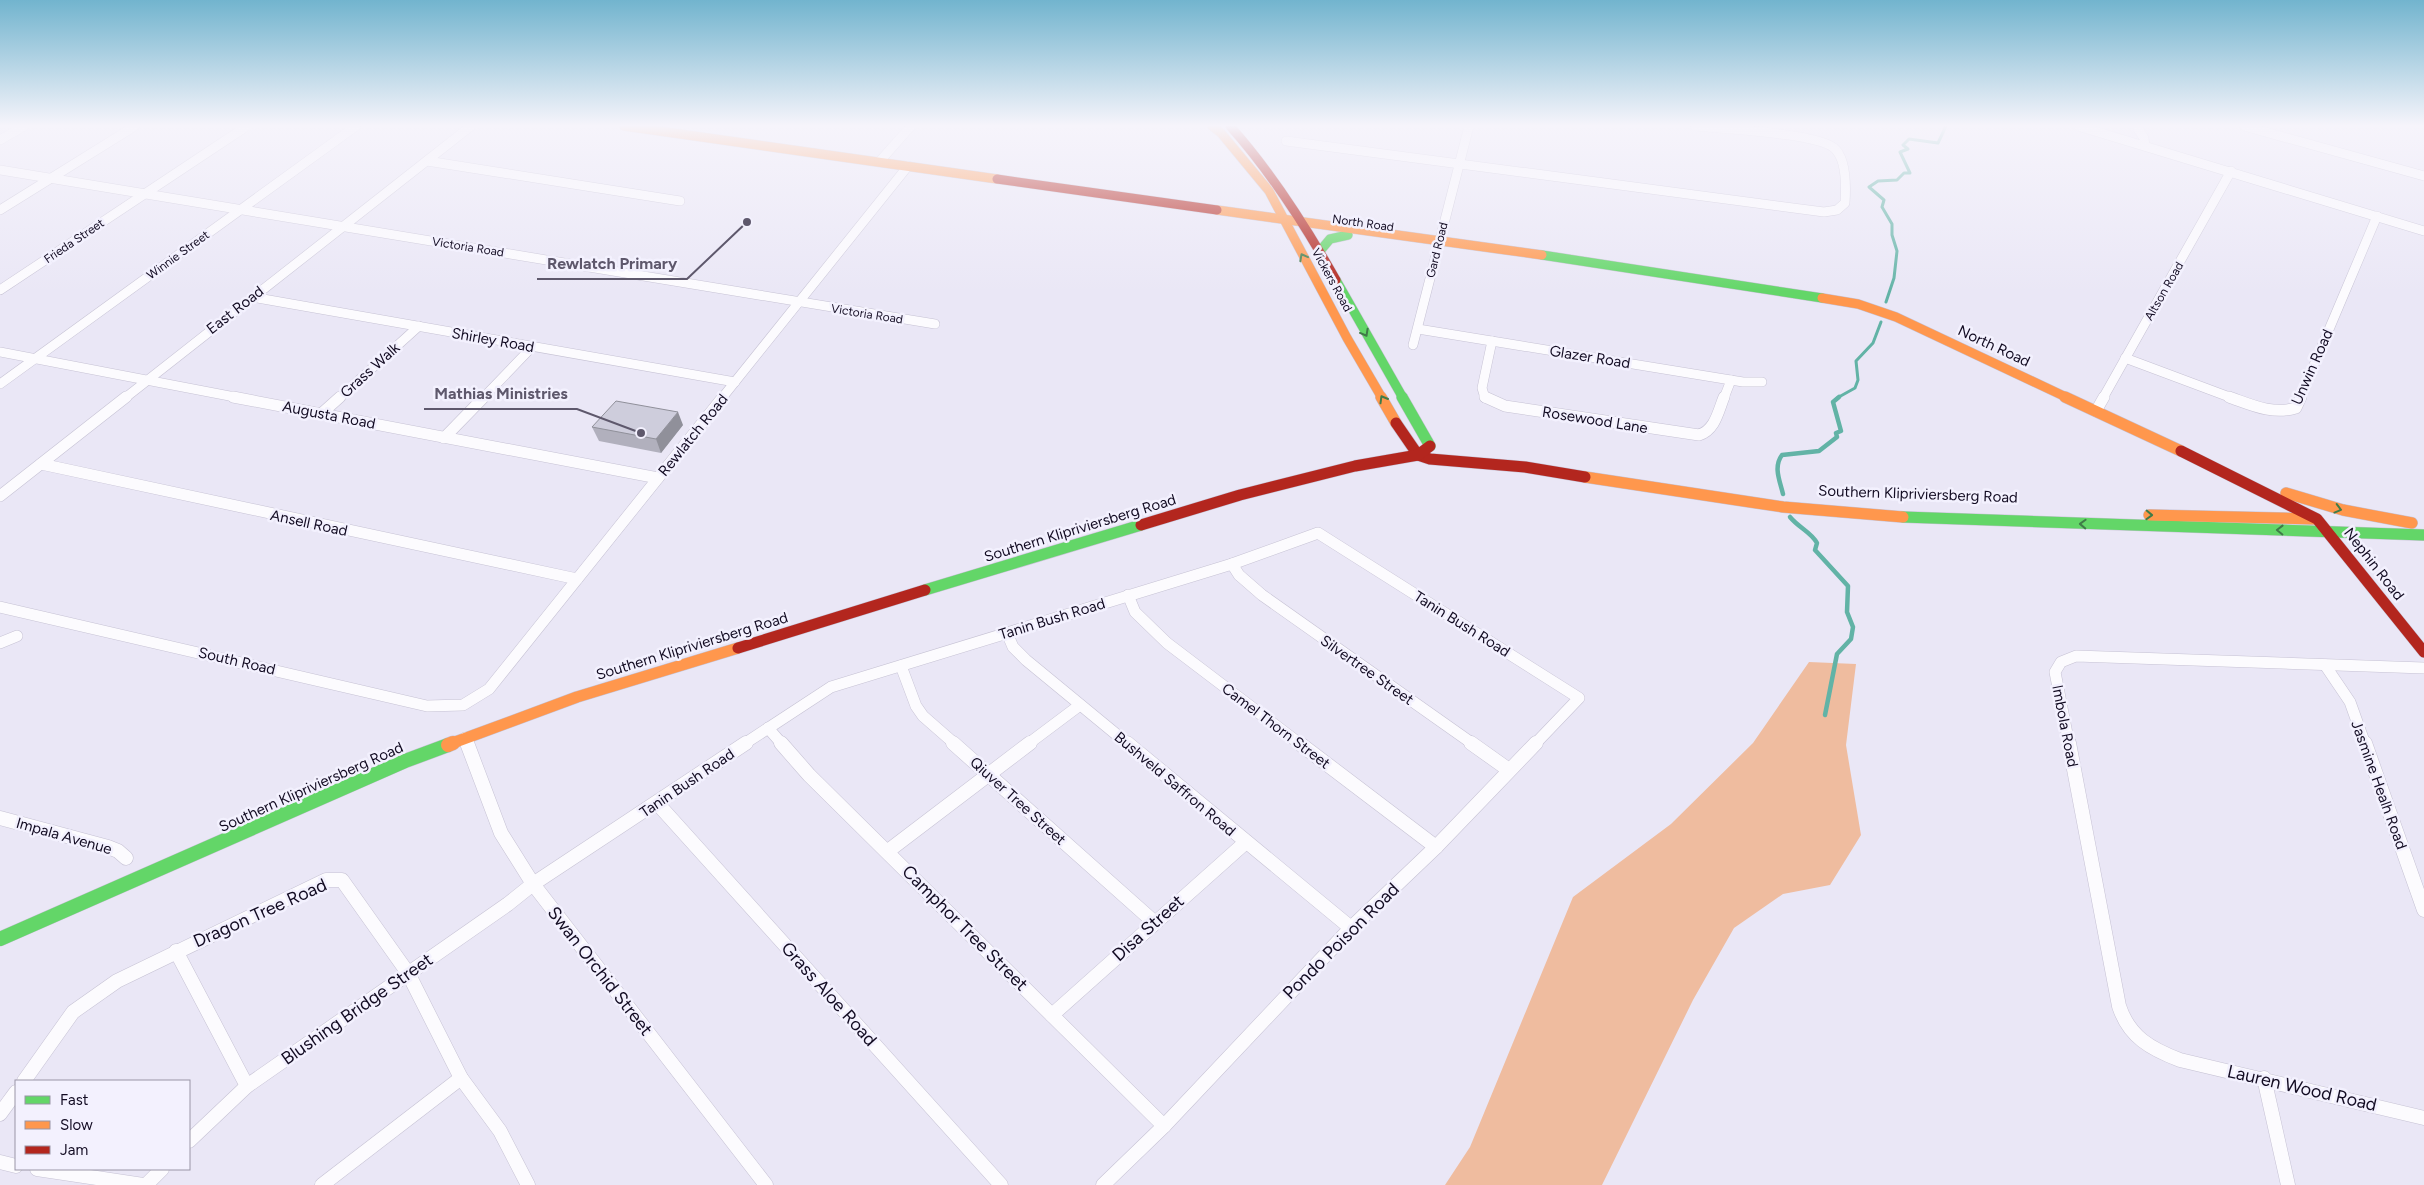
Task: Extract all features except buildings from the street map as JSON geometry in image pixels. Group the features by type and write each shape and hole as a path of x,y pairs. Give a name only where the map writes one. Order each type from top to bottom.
{"street":[{"path":"0,210 46,181"},
{"name":"Victoria Road","path":"72,181 798,303 935,324"},
{"name":"Frieda Street","path":"0,290 163,181"},
{"name":"Winnie Street","path":"0,384 280,181"},
{"name":"East Road","path":"0,496 400,181"},
{"path":"555,181 680,201"},
{"name":"Rewlatch Road","path":"474,700 489,689 896,181"},
{"name":"North Road","path":"1013,181 1087,192 1136,202 1306,225 1569,265 1636,271 1829,298 1867,306 1935,335 2096,411 2241,480 2317,519"},
{"name":"Vickers Road","path":"1252,181 1264,199 1286,223 1347,338 1399,427 1418,455"},
{"name":"Vickers Road","path":"1277,181 1306,225 1430,446"},
{"name":"Gard Road","path":"1413,345 1456,181"},
{"path":"1591,181 1824,212 1840,208 1845,203 1844,181"},
{"name":"Altson Road","path":"2096,411 2225,181"},
{"path":"2264,181 2424,231"},
{"name":"North Road","path":"1087,192 1121,194 1286,223"},
{"path":"1225,211 1264,199"},
{"name":"Unwin Road","path":"2125,358 2262,409 2282,412 2296,408 2376,216"},
{"name":"North Road","path":"1306,225 1348,235 1440,245"},
{"path":"1320,251 1330,239 1348,235"},
{"name":"Shirley Road","path":"252,297 735,382"},
{"name":"Grass Walk","path":"321,414 419,326"},
{"name":"Glazer Road","path":"1418,329 1731,380 1762,382"},
{"name":"Rosewood Lane","path":"1492,341 1482,388 1486,398 1505,406 1700,435 1708,432 1712,426 1731,380"},
{"path":"444,438 532,347"},
{"name":"Augusta Road","path":"0,352 658,478"},
{"path":"1372,462 1395,446 1399,427"},
{"name":"Southern Klipriviersberg Road","path":"1418,455 1430,446 1446,451 1535,460 1804,505 1881,510 2317,519 2424,524"},
{"name":"Southern Klipriviersberg Road","path":"0,939 396,765 577,697 1010,564 1296,480 1372,462 1418,455 1444,460 1525,467 1802,512 1843,515 2424,535"},
{"name":"Ansell Road","path":"41,464 577,579"},
{"path":"2241,480 2343,510 2412,523"},
{"path":"2100,514 2106,525"},
{"name":"Nephin Road","path":"2317,519 2329,531 2424,652"},
{"name":"Tanin Bush Road","path":"533,884 831,687 1232,564 1318,533 1579,698"},
{"name":"Silvertree Street","path":"1232,564 1239,575 1262,595 1509,770"},
{"name":"Camel Thorn Street","path":"1128,595 1135,612 1167,643 1436,847"},
{"name":"South Road","path":"0,608 412,703 450,706 474,700"},
{"name":"Bushveld Saffron Road","path":"1007,633 1013,647 1026,660 1351,928"},
{"path":"0,643 17,636"},
{"name":"Imbola Road","path":"2180,1060 2147,1046 2136,1037 2122,1018 2057,692 2056,669 2060,662 2076,656 2424,668"},
{"name":"Jasmine Healh Road","path":"2325,665 2350,702 2424,910"},
{"name":"Qiuver Tree Street","path":"901,666 916,706 924,716 1154,922"},
{"name":"Pondo Poison Road","path":"1103,1185 1164,1126 1351,928 1436,847 1579,698"},
{"path":"888,851 1080,705"},
{"name":"Camphor Tree Street","path":"768,728 809,775 888,851 1164,1126"},
{"name":"Swan Orchid Street","path":"465,738 502,833 533,884 766,1185"},
{"name":"Grass Aloe Road","path":"657,803 1001,1185"},
{"name":"Impala Avenue","path":"0,818 108,847 118,851 126,858"},
{"name":"Disa Street","path":"1052,1015 1154,922 1246,842"},
{"name":"Dragon Tree Road","path":"25,1080 73,1012 117,981 326,880 342,880 408,973 461,1078 500,1131 528,1185"},
{"name":"Blushing Bridge Street","path":"190,1140 247,1086 533,884"},
{"path":"176,951 247,1086"},
{"name":"Lauren Wood Road","path":"2180,1060 2264,1078 2424,1118"},
{"path":"322,1185 461,1078"},
{"path":"2264,1078 2288,1185"},
{"path":"0,1114 15,1093"},
{"path":"0,1162 15,1166"},
{"path":"44,1170 144,1185 161,1170"}],"shaded area":[{"path":"1809,662 1856,664 1846,745 1861,835 1830,885 1783,894 1734,928 1693,1000 1602,1185 1445,1185 1470,1147 1573,897 1671,824 1753,743"}],"waterway":[{"path":"1878,181 1869,187 1884,200 1882,207 1892,224 1892,235 1897,251 1894,278 1886,302"},
{"path":"1837,398 1855,388 1858,380 1856,361 1873,343 1881,322"},
{"path":"1783,494 1778,474 1779,460 1782,455 1819,451 1837,437 1836,433 1841,431 1833,402 1839,397"},
{"path":"1790,517 1814,539 1817,543 1815,550 1848,586 1847,612 1853,627 1851,639 1837,654 1825,715"}],"traffic: fast":[{"path":"1320,251 1330,239 1348,235"},
{"path":"1542,255 1822,298"},
{"path":"1336,280 1430,446"},
{"path":"1903,517 2424,535"},
{"path":"925,590 1141,525"},
{"path":"0,939 405,761 448,745"}],"traffic: slow":[{"path":"1261,181 1269,191 1347,338 1396,423"},
{"path":"1217,210 1542,255"},
{"path":"1822,298 1858,304 1896,317 2181,451"},
{"path":"1585,477 1783,507 1903,517"},
{"path":"2286,493 2343,510 2412,523"},
{"path":"2149,515 2314,519"},
{"path":"448,745 577,697 738,648"}],"traffic: jam":[{"path":"1013,181 1217,210"},
{"path":"1275,181 1313,239 1336,280"},
{"path":"1396,423 1418,455 1430,459 1525,467 1585,477"},
{"path":"1141,525 1240,495 1355,466 1418,455 1430,446"},
{"path":"2181,451 2317,519 2424,652"},
{"path":"738,648 925,590"}],"place":[{"name":"Rewlatch Primary","path":"747,222"},
{"name":"Mathias Ministries","path":"641,433"}]}
